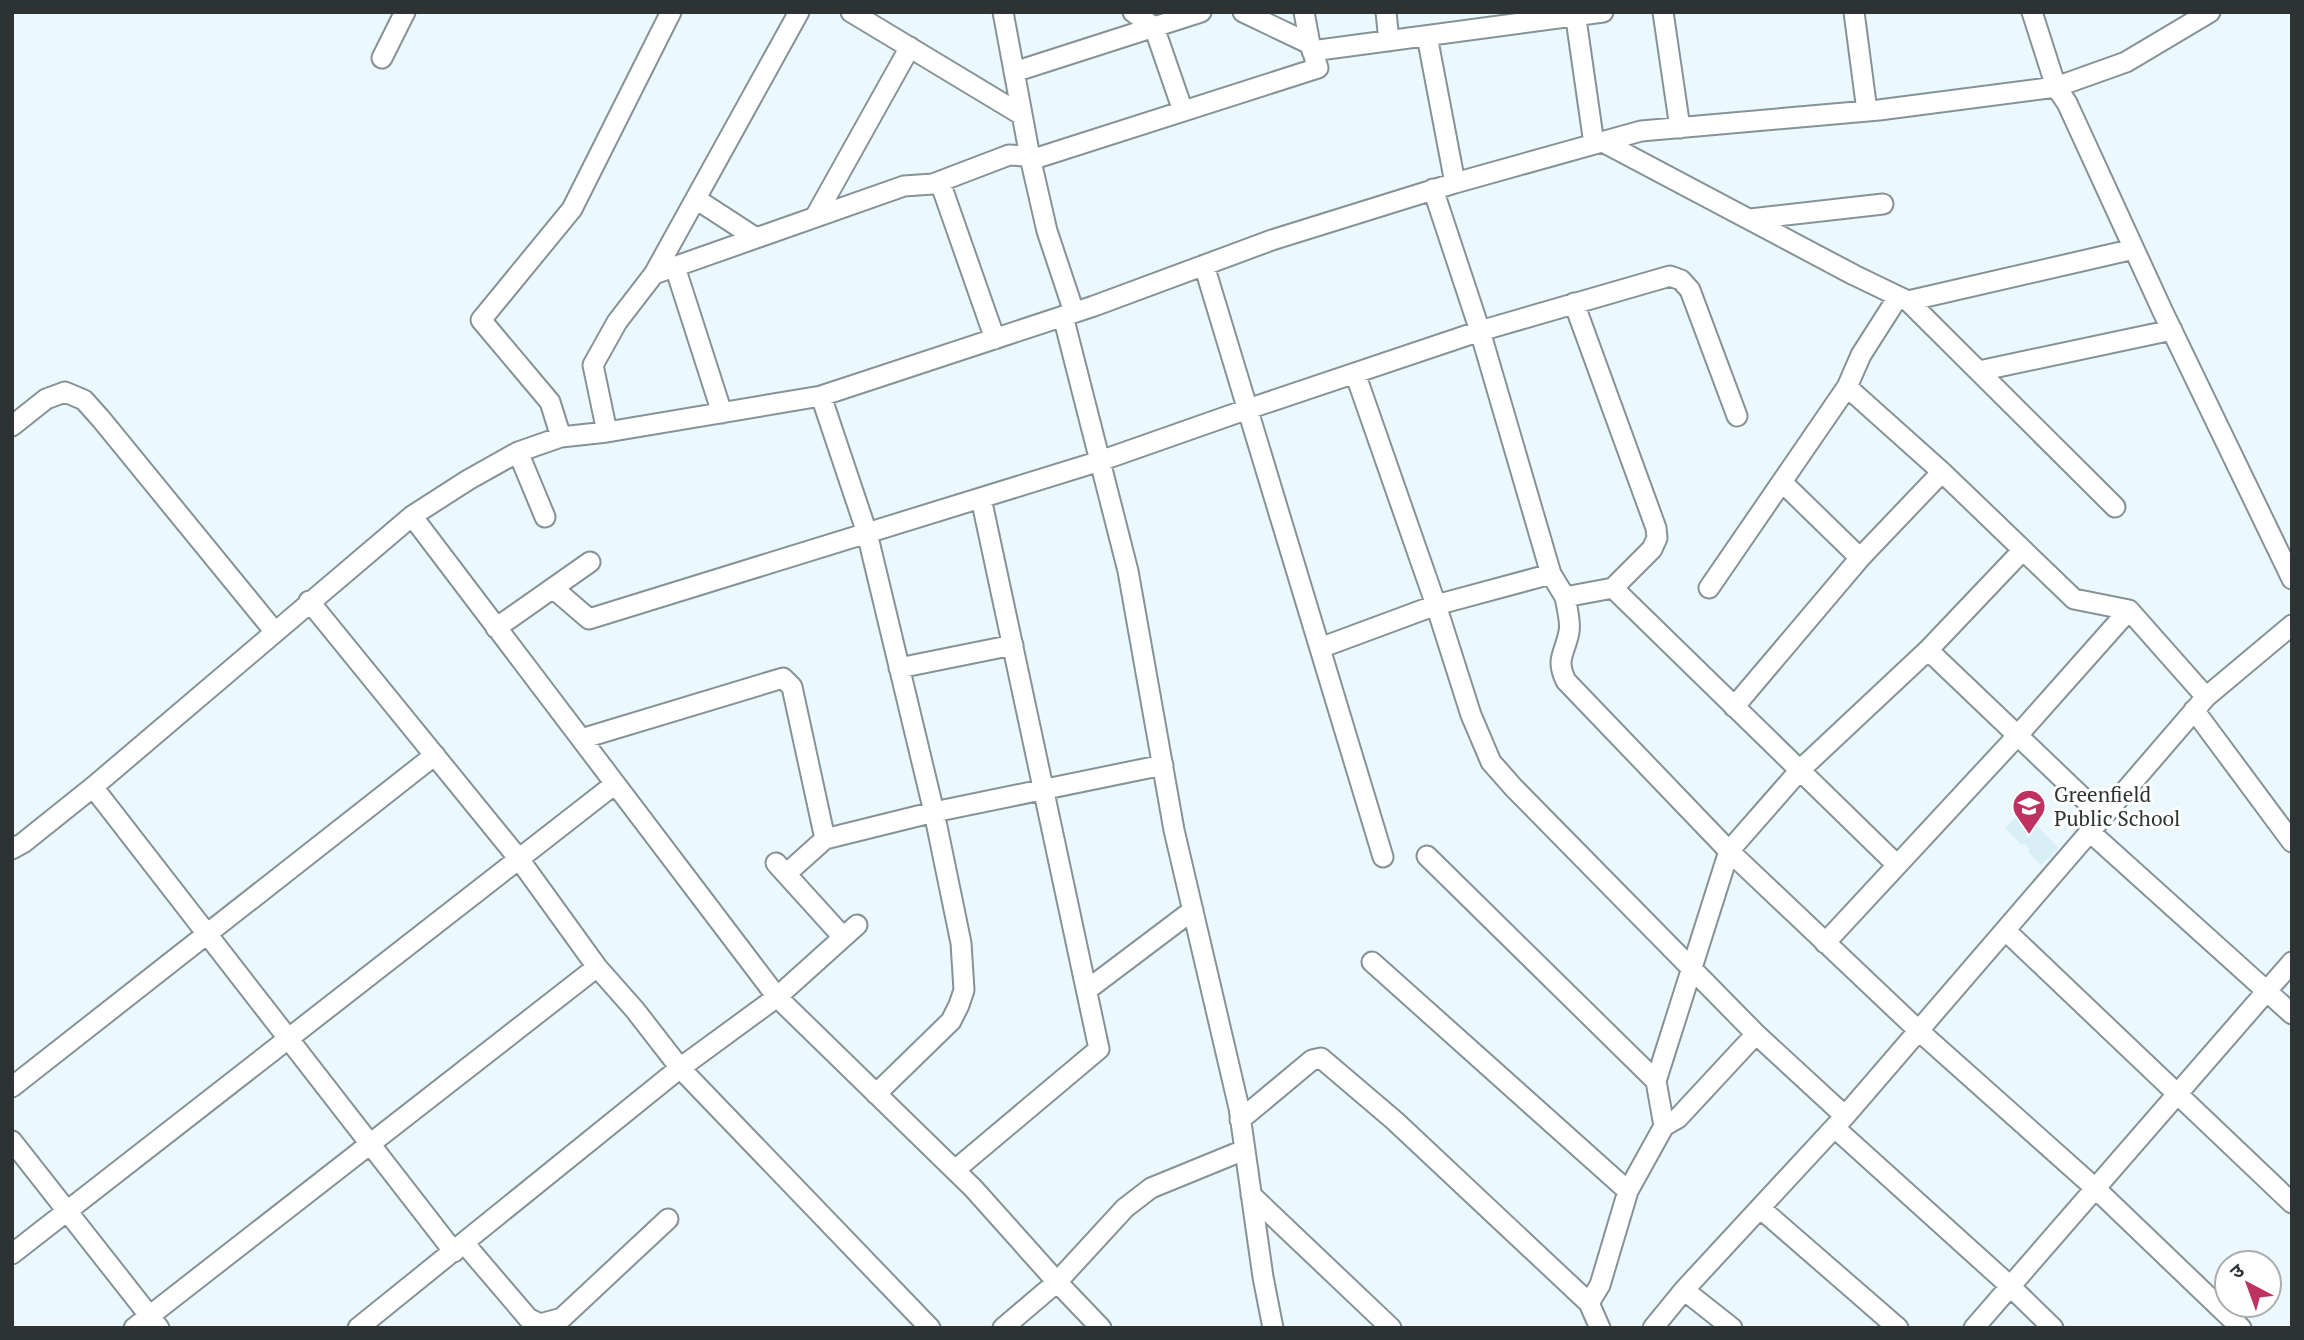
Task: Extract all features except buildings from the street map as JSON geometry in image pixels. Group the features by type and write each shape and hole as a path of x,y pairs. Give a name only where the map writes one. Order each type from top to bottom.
{"street":[{"path":"382,58 405,12"},
{"path":"561,437 550,402 481,320 572,209 671,12"},
{"path":"607,432 593,365 617,322 654,274 799,12"},
{"path":"851,12 1022,115"},
{"path":"1003,12 1030,157 1128,571 1174,830 1240,1120 1273,1328"},
{"path":"1133,12 1154,27 1183,111"},
{"path":"1014,72 1201,12"},
{"path":"1243,12 1311,48 1427,36 1478,20 1603,12"},
{"path":"654,274 904,186 940,182 1009,155 1040,157 1318,68 1304,12"},
{"path":"1386,12 1389,41"},
{"path":"1663,12 1680,128"},
{"path":"1854,12 1867,111"},
{"path":"2032,12 2056,87 2067,103 2292,579"},
{"path":"12,849 93,787 412,516 467,480 518,452 561,437 607,432 821,396 1068,314 1272,240 1433,189 1641,131 1867,111 2056,87 2126,62 2210,12"},
{"path":"1575,14 1599,143"},
{"path":"1427,36 1455,183"},
{"path":"814,217 910,47"},
{"path":"1599,143 1903,299 2115,507"},
{"path":"940,182 995,339"},
{"path":"1433,189 1480,331 1551,574 1565,597 1570,630 1560,659 1560,668 1566,681 1729,851 1919,1031 2095,1188 2241,1328"},
{"path":"696,199 756,238"},
{"path":"1750,219 1883,204"},
{"path":"1709,588 1847,387 1861,355 1903,299 2134,249"},
{"path":"1204,265 1383,856"},
{"path":"675,267 722,413"},
{"path":"553,588 589,619 1100,461 1480,331 1670,276 1681,280 1690,290 1737,416"},
{"path":"1565,597 1613,588 1653,549 1657,538 1656,528 1574,303"},
{"path":"1979,371 2172,330"},
{"path":"1355,373 1436,605 1471,715 1491,762 1513,788 1840,1122 2053,1328"},
{"path":"1847,387 1942,472 2074,599 2129,610 2200,704 2292,842"},
{"path":"12,426 46,399 65,392 83,400 275,632"},
{"path":"821,396 867,533 934,813 961,943 964,990 951,1021 876,1094"},
{"path":"518,452 545,517"},
{"path":"1734,707 1860,558 1942,472"},
{"path":"1782,482 1860,558"},
{"path":"955,1170 1099,1049 981,498"},
{"path":"412,516 776,997 955,1170 1101,1328"},
{"path":"1664,1126 1656,1081 1729,851 1800,770 1928,650 2023,550"},
{"path":"496,628 590,562"},
{"path":"1320,648 1436,605 1551,574"},
{"path":"1613,588 1896,864"},
{"path":"309,601 519,859 597,967 680,1068 930,1328"},
{"path":"1825,943 2018,735 2129,610"},
{"path":"1653,1328 1684,1290 1840,1122 2200,704 2292,625"},
{"path":"899,668 1013,645"},
{"path":"1928,650 2018,735 2097,825 2292,1014"},
{"path":"581,739 783,678 792,687 825,839"},
{"path":"12,1087 435,755"},
{"path":"358,1328 680,1068 776,997 850,931 781,868 825,839 1163,765"},
{"path":"12,1254 615,784"},
{"path":"93,787 371,1145 459,1248 527,1318 540,1324 562,1318 668,1219"},
{"path":"1427,856 1656,1081"},
{"path":"1087,990 1193,910"},
{"path":"2006,931 2292,1203"},
{"path":"1372,962 1628,1191"},
{"path":"1974,1328 2292,962"},
{"path":"12,1141 67,1211 148,1324 597,967"},
{"path":"1589,1303 1600,1285 1628,1191 1664,1126 1678,1118 1756,1034"},
{"path":"1240,1120 1312,1060 1321,1058 1395,1121 1589,1303 1600,1328"},
{"path":"1003,1328 1057,1282 1125,1208 1151,1188 1244,1150"},
{"path":"1251,1195 1391,1328"},
{"path":"1760,1208 1898,1328"},
{"path":"1684,1290 1732,1328"}],"shaded area":[{"name":"Greenfield Public School","path":"2022,811 2059,848 2041,865 2028,852 2030,850 2024,843 2021,845 2005,828"}],"place":[{"name":"Greenfield Public School","path":"2029,836"}]}
